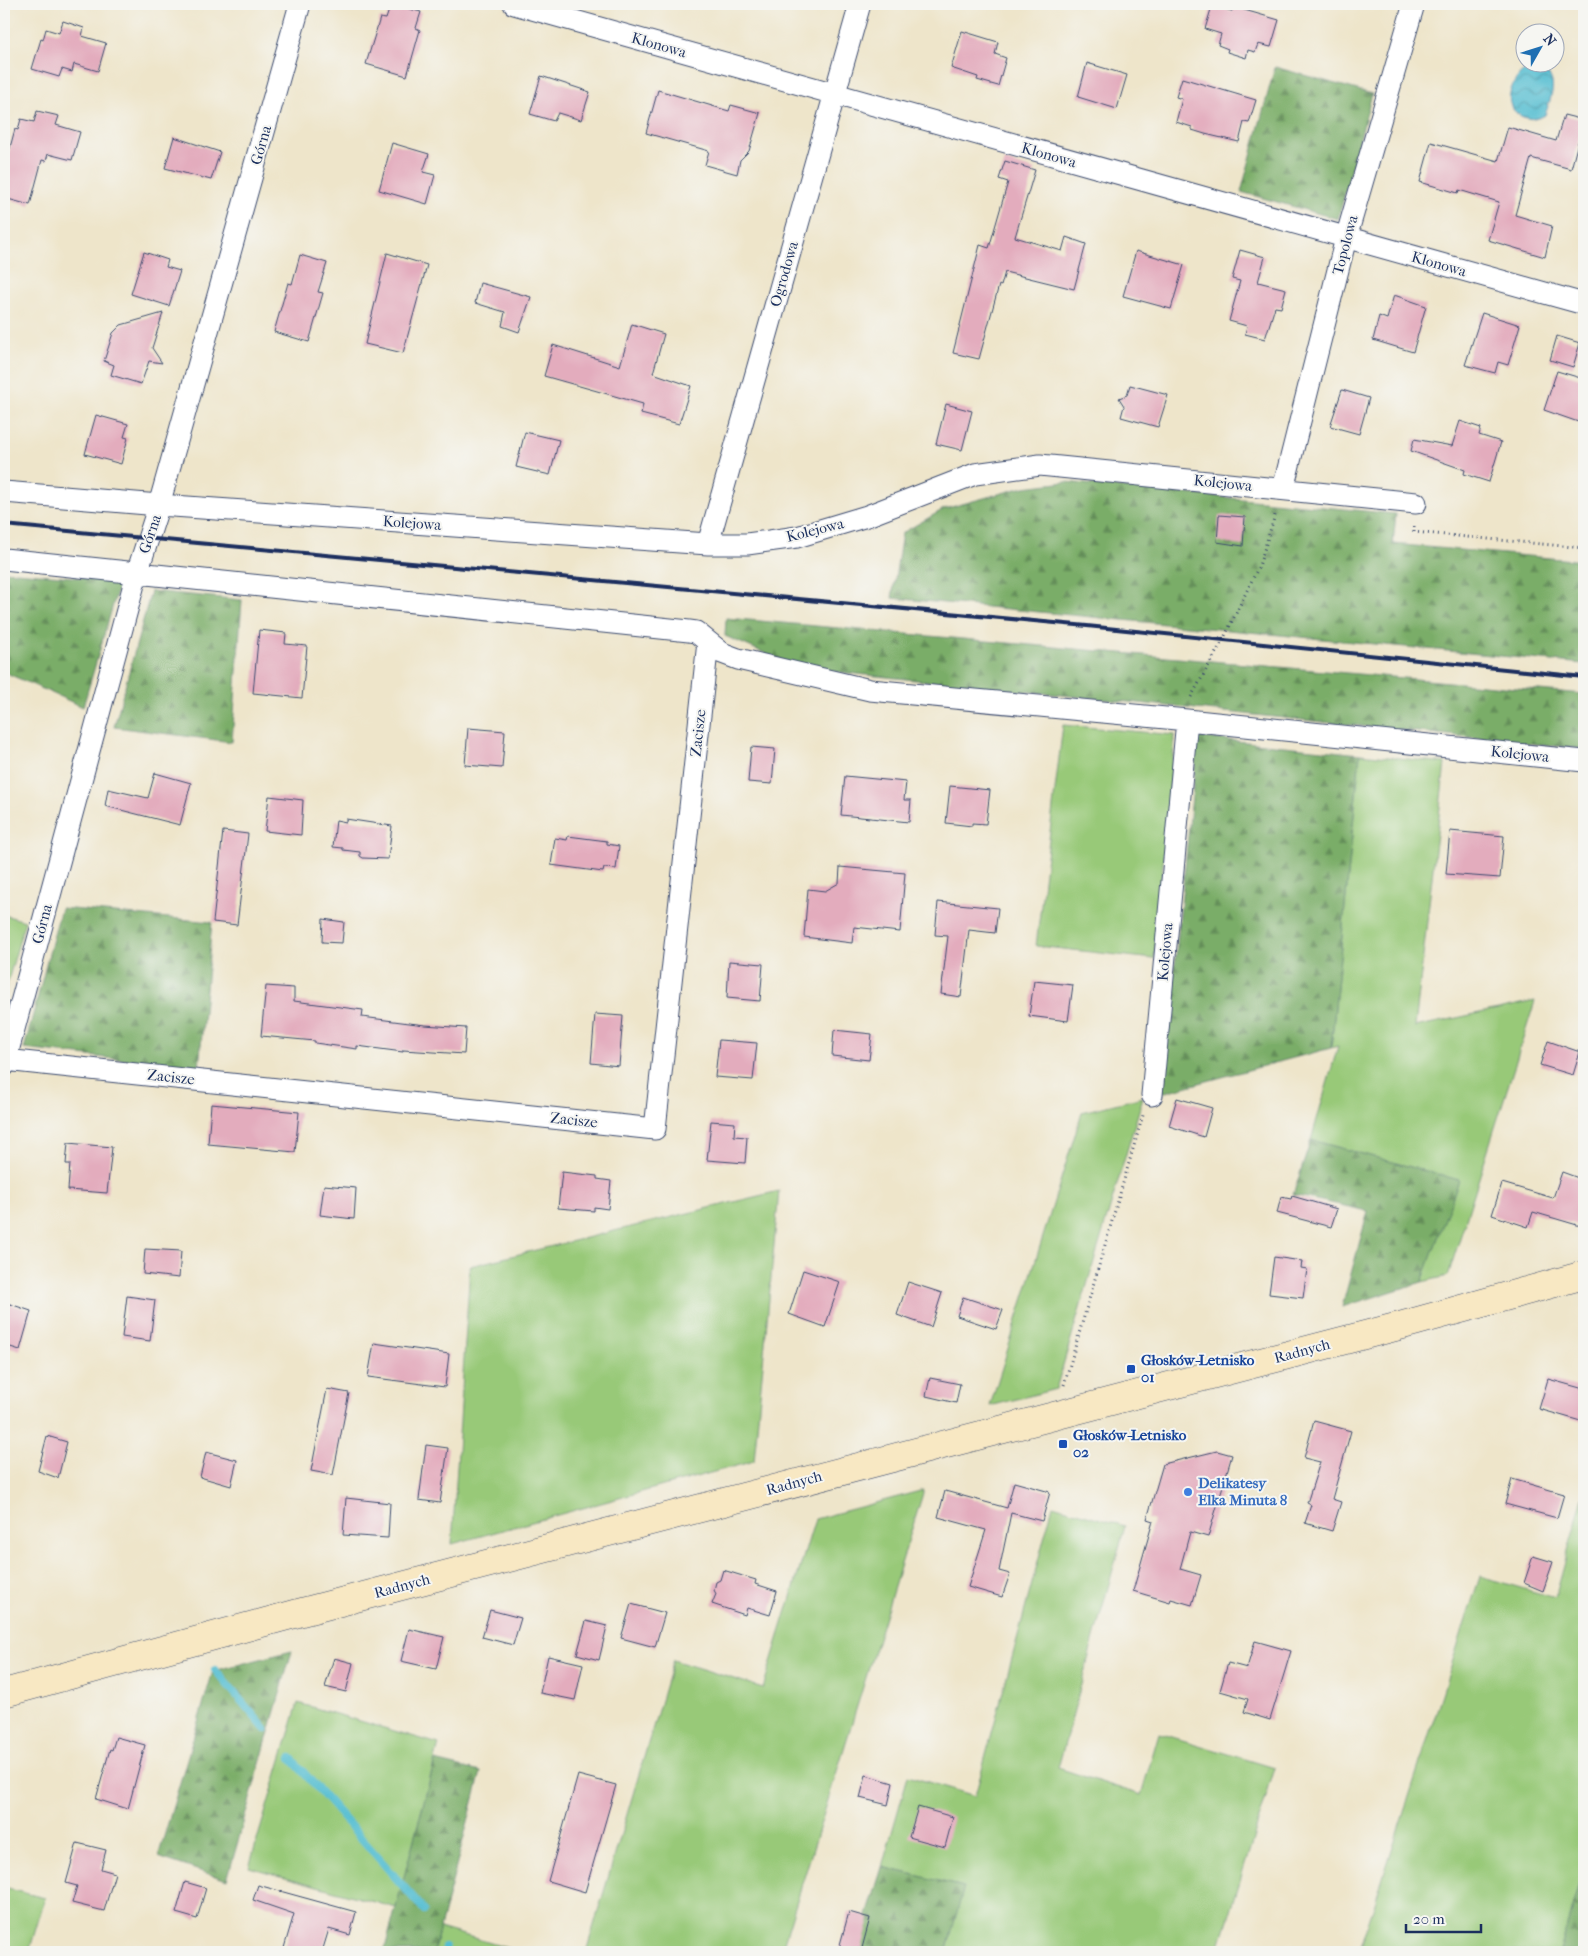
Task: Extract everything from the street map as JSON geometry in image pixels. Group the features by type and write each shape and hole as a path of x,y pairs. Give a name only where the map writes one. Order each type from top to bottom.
{"street":[{"name":"Górna","path":"5,1063 137,573 159,505 300,4"},
{"name":"Klonowa","path":"514,4 833,95 1584,304"},
{"name":"Ogrodowa","path":"708,544 860,4"},
{"name":"Topolowa","path":"1283,489 1346,238 1414,4"},
{"name":"Kolejowa","path":"4,492 159,505 708,544 747,544 797,537 867,516 975,474 1040,465 1416,502"},
{"name":"Kolejowa","path":"4,560 690,631 696,632 722,653 738,659 870,690 1584,761"},
{"name":"Zacisze","path":"5,1063 656,1129 708,642"},
{"name":"Kolejowa","path":"1152,1095 1183,720"},
{"name":"Radnych","path":"4,1693 369,1595 1403,1325 1584,1275"}],"path":[{"path":"1183,720 1259,566 1283,489"},
{"path":"1416,502 1414,532 1584,548"},
{"path":"1064,1385 1144,1114"}],"green space":[{"path":"1275,67 1372,94 1338,219 1241,192"},
{"path":"1066,482 1396,514 1393,544 1584,561 1584,664 892,598 902,533 944,509 1024,487"},
{"path":"4,571 120,581 83,707 4,672"},
{"path":"151,591 242,600 232,742 114,727"},
{"path":"726,618 1584,694 1584,749 799,668 725,636"},
{"path":"1063,725 1175,735 1154,959 1036,946"},
{"path":"1198,737 1360,754 1331,1048 1162,1093"},
{"path":"1360,754 1445,763 1415,1027 1535,1001 1448,1276 1422,1282 1458,1180 1311,1140 1338,1046 1331,1048"},
{"path":"61,908 212,922 199,1068 24,1049"},
{"path":"4,915 25,921 4,995"},
{"path":"1143,1097 1056,1389 990,1406 1082,1112"},
{"path":"1311,1140 1459,1180 1422,1282 1342,1307 1368,1211 1293,1195"},
{"path":"779,1191 754,1461 452,1544 470,1266"},
{"path":"924,1490 781,1952 586,1952 673,1660 763,1688 815,1519"},
{"path":"1584,1494 1584,1866 1560,1952 1359,1952 1480,1576 1555,1598"},
{"path":"1053,1505 1125,1526 1058,1768 1141,1795 1159,1733 1275,1768 1218,1952 946,1952 963,1887 882,1867 908,1776 975,1796"},
{"path":"292,1651 227,1880 158,1857 213,1671"},
{"path":"298,1703 439,1744 396,1908 249,1867"},
{"path":"435,1761 481,1772 440,1928 433,1952 384,1952"},
{"path":"1584,1866 1584,1952 1560,1952"},
{"path":"882,1867 964,1887 946,1952 856,1952"},
{"path":"4,1888 45,1898 29,1952 4,1952"},
{"path":"440,1928 521,1952 433,1952"}],"water":[{"path":"1523,72 1538,72 1549,75 1552,84 1552,95 1545,115 1531,119 1526,118 1518,114 1511,106 1511,90 1519,75"}],"building":[{"path":"391,4 421,12 416,28 420,30 407,76 366,64 380,18 386,19"},
{"path":"1212,6 1232,11 1234,7 1279,20 1271,47 1258,44 1255,52 1248,50 1246,58 1227,52 1228,49 1218,45 1221,34 1205,29"},
{"path":"63,21 84,28 82,36 106,43 98,71 74,64 72,72 62,69 59,77 32,69 46,29 59,33"},
{"path":"962,31 998,42 995,54 1006,58 998,86 977,80 978,77 951,68"},
{"path":"1087,63 1127,75 1117,109 1078,97"},
{"path":"541,76 590,92 581,120 558,113 554,121 530,114"},
{"path":"1182,78 1256,100 1249,123 1244,122 1239,142 1192,130 1192,127 1176,122 1182,99 1176,97"},
{"path":"658,90 729,111 731,105 760,113 749,151 740,160 737,174 705,165 709,151 646,133"},
{"path":"37,111 59,116 56,125 80,132 72,160 48,154 46,161 42,160 30,205 4,198 4,170 15,129 18,130 21,119 34,122"},
{"path":"1564,115 1584,120 1571,169 1531,158 1515,215 1552,226 1545,257 1488,240 1499,202 1459,190 1458,193 1420,182 1431,142 1498,161 1508,127 1556,141"},
{"path":"174,137 220,152 211,180 165,168"},
{"path":"392,143 429,154 423,172 435,175 427,204 379,190"},
{"path":"1005,161 1035,170 1015,237 1062,251 1066,237 1086,244 1074,289 1005,272 1001,286 999,285 979,359 953,353 980,245 989,248 1008,182 999,179"},
{"path":"1240,250 1265,257 1258,282 1286,289 1281,308 1275,307 1265,339 1245,334 1247,326 1229,321 1240,281 1232,279"},
{"path":"1136,251 1184,265 1171,309 1123,296"},
{"path":"144,252 168,260 166,267 180,271 169,306 131,294"},
{"path":"387,253 427,265 403,353 365,344"},
{"path":"300,255 327,263 318,292 323,293 309,342 274,332 288,283 292,284"},
{"path":"480,283 531,297 519,332 502,326 505,312 475,303"},
{"path":"1394,295 1426,306 1413,352 1373,340 1379,316 1387,319"},
{"path":"163,313 152,348 162,363 149,361 141,384 111,375 114,365 104,361 113,333 121,325"},
{"path":"1482,313 1520,325 1508,365 1498,362 1495,373 1465,365"},
{"path":"632,324 664,334 653,373 691,386 679,424 641,414 643,404 544,376 553,345 620,366"},
{"path":"1557,336 1580,343 1573,367 1550,360"},
{"path":"1557,371 1584,379 1584,424 1544,410"},
{"path":"1130,385 1168,395 1158,427 1121,417 1124,406 1119,398 1127,395"},
{"path":"1342,390 1369,398 1359,434 1330,426"},
{"path":"946,404 972,411 962,450 936,444"},
{"path":"96,415 128,424 124,437 128,438 121,464 85,454"},
{"path":"1460,421 1481,428 1479,435 1501,442 1489,482 1464,474 1465,470 1411,451 1414,439 1452,446"},
{"path":"525,432 559,440 550,475 516,467"},
{"path":"1219,515 1245,517 1243,546 1217,542"},
{"path":"259,630 286,633 285,644 307,646 302,698 253,693"},
{"path":"468,728 505,731 502,768 465,765"},
{"path":"751,747 775,749 772,784 748,782"},
{"path":"155,773 191,783 180,825 105,806 108,789 148,798"},
{"path":"845,776 906,782 904,800 911,800 909,822 841,815"},
{"path":"950,786 990,790 986,824 972,823 972,826 946,823"},
{"path":"269,796 303,800 301,835 265,831"},
{"path":"346,819 392,826 388,859 363,858 360,856 360,852 333,847 336,820 346,822"},
{"path":"223,831 248,834 237,925 213,922"},
{"path":"1450,831 1504,836 1500,878 1446,874"},
{"path":"568,836 607,841 607,844 619,846 616,869 604,868 603,872 551,865 555,838 567,840"},
{"path":"840,867 905,873 900,932 854,927 852,943 804,937 808,889 825,891 839,883"},
{"path":"938,902 998,908 995,933 969,930 961,997 941,994 948,936 935,935"},
{"path":"323,919 344,922 342,943 322,942"},
{"path":"729,961 763,964 760,1001 727,998"},
{"path":"1034,981 1073,985 1068,1021 1029,1016"},
{"path":"266,986 294,988 294,1001 363,1010 362,1017 466,1028 464,1054 403,1050 403,1052 357,1046 357,1049 315,1043 315,1041 261,1036"},
{"path":"595,1014 623,1016 619,1066 591,1063"},
{"path":"834,1030 872,1034 869,1060 832,1056"},
{"path":"719,1040 757,1043 753,1080 715,1077"},
{"path":"1548,1041 1580,1052 1573,1075 1540,1065"},
{"path":"1177,1098 1212,1108 1204,1137 1169,1126"},
{"path":"211,1104 299,1112 295,1152 208,1144"},
{"path":"711,1121 735,1123 734,1136 747,1137 745,1163 707,1160"},
{"path":"68,1143 112,1147 107,1193 68,1190 70,1164 66,1164"},
{"path":"562,1172 597,1176 597,1179 611,1181 608,1209 594,1207 594,1211 558,1208"},
{"path":"1562,1172 1584,1180 1584,1227 1533,1212 1528,1227 1492,1215 1502,1183 1553,1198"},
{"path":"324,1185 356,1188 354,1219 320,1215"},
{"path":"1292,1196 1337,1209 1331,1227 1277,1213 1281,1197 1291,1199"},
{"path":"145,1249 181,1251 179,1278 143,1274"},
{"path":"1274,1257 1302,1261 1301,1268 1307,1269 1303,1298 1269,1294"},
{"path":"803,1270 840,1282 825,1327 789,1314"},
{"path":"908,1282 942,1293 931,1327 897,1315"},
{"path":"127,1296 155,1300 150,1341 122,1337"},
{"path":"963,1297 1003,1310 996,1329 957,1316"},
{"path":"4,1302 31,1311 20,1350 4,1345"},
{"path":"374,1343 449,1354 445,1387 368,1377"},
{"path":"930,1378 960,1384 956,1403 926,1396"},
{"path":"1548,1379 1584,1389 1584,1422 1539,1409"},
{"path":"327,1389 349,1393 333,1475 311,1471"},
{"path":"1314,1421 1351,1431 1332,1499 1341,1502 1332,1531 1305,1523 1311,1505 1307,1503 1320,1462 1304,1458"},
{"path":"47,1436 67,1442 58,1478 38,1471"},
{"path":"426,1445 448,1448 440,1503 419,1500"},
{"path":"1217,1451 1232,1455 1208,1537 1190,1532 1180,1569 1201,1575 1192,1605 1171,1599 1170,1602 1133,1591 1153,1521 1147,1519 1163,1464"},
{"path":"206,1452 237,1460 231,1486 200,1477"},
{"path":"1512,1479 1564,1494 1557,1518 1505,1504"},
{"path":"1014,1482 1050,1492 1042,1521 1011,1513 999,1571 1010,1574 1002,1597 968,1587 986,1530 938,1517 945,1491 1007,1508"},
{"path":"346,1498 390,1503 388,1538 343,1535"},
{"path":"1533,1556 1553,1562 1543,1591 1524,1583"},
{"path":"723,1570 756,1580 755,1584 777,1591 770,1615 747,1608 745,1615 712,1604 716,1594 714,1590 716,1582 720,1580"},
{"path":"631,1604 665,1613 655,1647 621,1638"},
{"path":"490,1610 521,1618 513,1645 482,1637"},
{"path":"586,1621 607,1626 599,1660 577,1654"},
{"path":"409,1629 444,1637 436,1669 401,1661"},
{"path":"1255,1641 1291,1651 1270,1720 1244,1712 1248,1699 1220,1691 1228,1663 1247,1668"},
{"path":"548,1656 583,1664 575,1700 540,1693"},
{"path":"334,1658 353,1663 346,1692 325,1687"},
{"path":"116,1737 145,1745 128,1809 96,1799 110,1749 112,1750"},
{"path":"578,1775 616,1785 585,1892 548,1881"},
{"path":"866,1775 893,1783 888,1805 860,1798"},
{"path":"918,1807 953,1817 945,1847 909,1837"},
{"path":"77,1843 106,1850 101,1869 115,1873 104,1911 72,1903 77,1886 66,1883"},
{"path":"185,1882 206,1888 197,1919 176,1913"},
{"path":"258,1885 356,1912 350,1935 329,1929 322,1952 299,1952 284,1948 294,1914 253,1900"},
{"path":"849,1912 870,1918 861,1952 838,1952"}],"waterway":[{"path":"215,1670 265,1729"},
{"path":"291,1758 424,1910"},
{"path":"445,1947 446,1952"}],"railway":[{"path":"4,525 1087,626 1584,677"}],"place":[{"name":"Głosków-Letnisko 01","path":"1131,1369"},
{"name":"Głosków-Letnisko 02","path":"1063,1444"},
{"name":"Delikatesy Elka Minuta 8","path":"1188,1492"}]}
